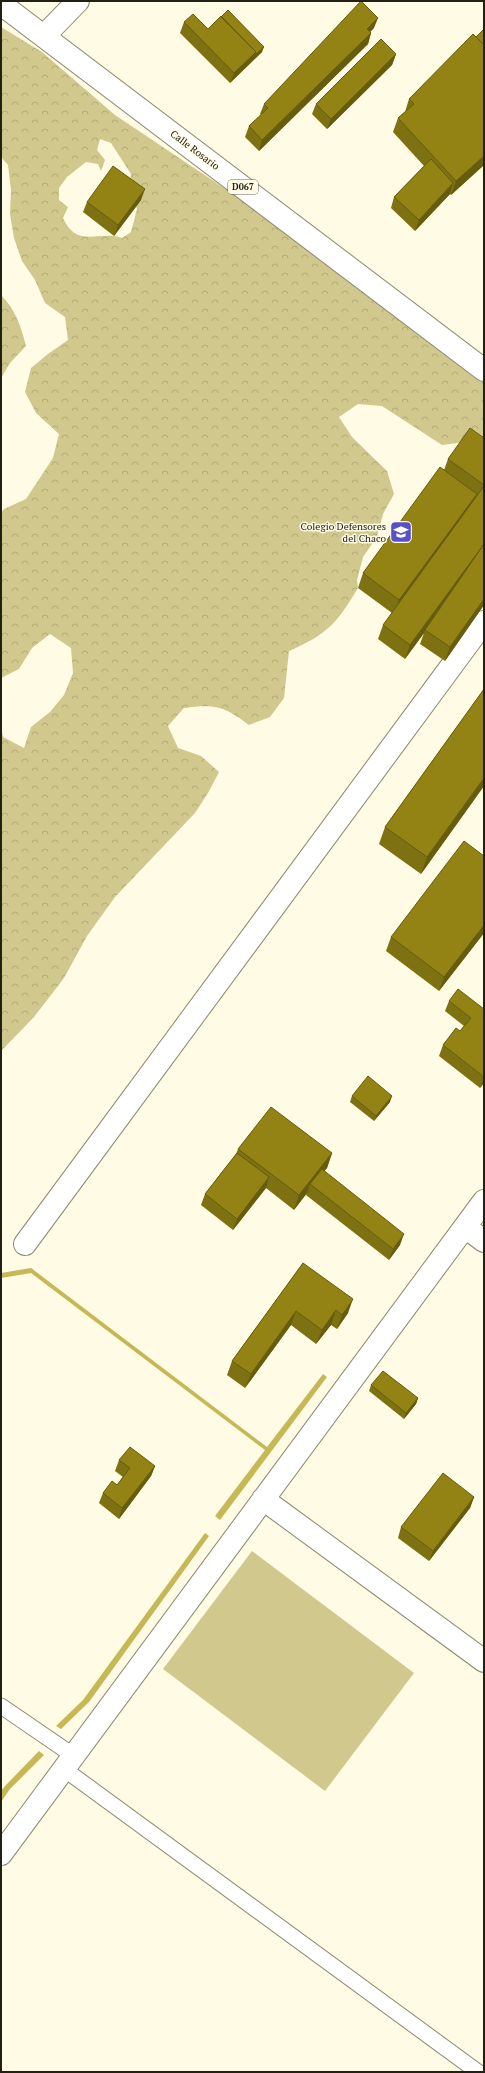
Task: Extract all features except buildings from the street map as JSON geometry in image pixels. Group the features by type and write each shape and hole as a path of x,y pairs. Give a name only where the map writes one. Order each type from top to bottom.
{"street":[{"path":"44,36 78,1"},
{"name":"Calle Rosario","path":"1,4 484,370"},
{"path":"25,1244 484,622"},
{"path":"1,1854 484,1201"},
{"path":"465,1227 484,1242"},
{"path":"263,1499 484,1661"}],"lane":[{"path":"1,1706 69,1762 478,2072"}],"green space":[{"path":"1,27 42,52 115,115 236,196 281,219 465,352 484,382 484,446 465,442 442,445 382,406 358,404 339,417 352,437 387,471 394,494 383,514 377,537 363,557 357,580 358,588 344,610 330,626 313,639 289,651 284,698 270,717 249,725 226,710 204,706 184,708 168,726 178,748 201,756 219,772 195,813 115,897 87,936 64,978 34,1017 1,1051 1,726 3,737 24,748 31,727 50,712 64,695 73,673 71,648 50,634 32,648 19,669 1,678 1,513 4,509 26,499 53,458 59,434 36,413 25,392 31,368 68,340 65,317 45,303 35,280 22,261 14,238 10,214 11,190 8,165 1,157","holes":["100,139 111,143 131,174 129,186 137,209 131,232 122,238 113,236 81,236 75,233 63,218 68,207 59,200 59,188 67,177 86,162 98,164 101,171 105,160 97,150"]},
{"path":"1,295 6,300 17,318 26,346 10,363 1,378"},
{"path":"252,1551 414,1673 325,1791 163,1669"}],"shaded area":[{"path":"31,1268 267,1447 323,1374 327,1377 220,1520 215,1516 265,1450 31,1273 1,1278 1,1273"},
{"path":"205,1533 209,1536 89,1702 61,1729 56,1726 83,1700"},
{"path":"39,1751 44,1755 10,1789 1,1802 1,1791"}],"place":[{"name":"Colegio Defensores del Chaco","path":"401,532"}]}
